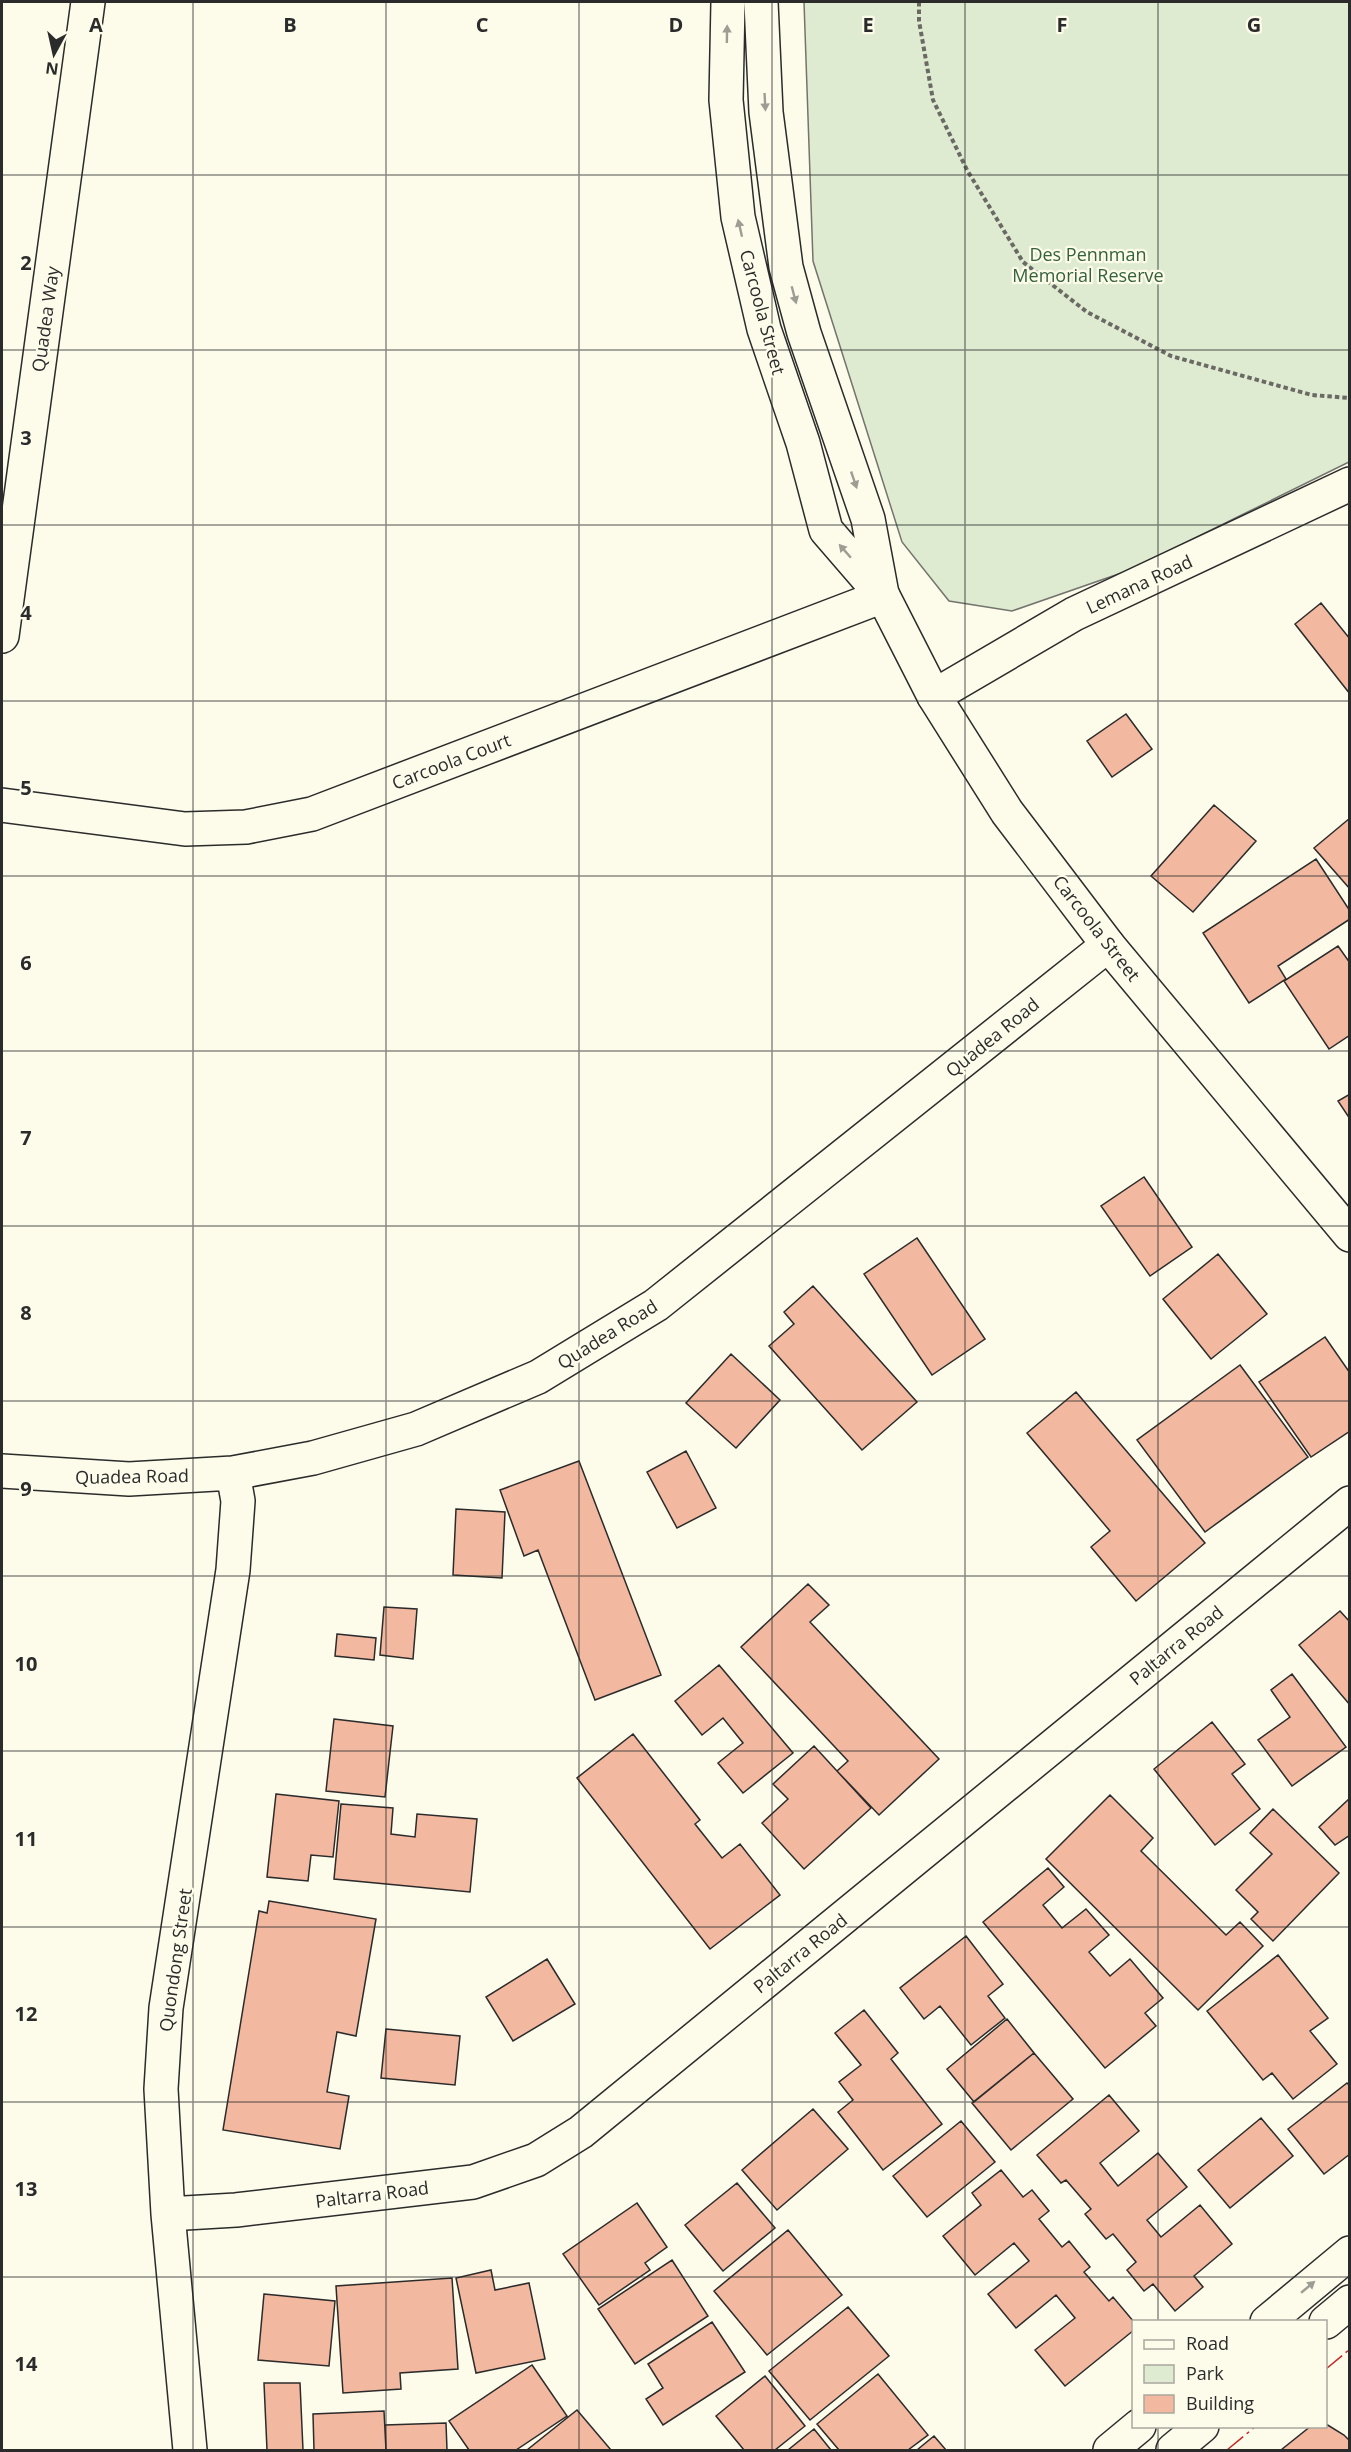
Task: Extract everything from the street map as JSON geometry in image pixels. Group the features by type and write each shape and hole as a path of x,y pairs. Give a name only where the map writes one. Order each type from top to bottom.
{"street":[{"name":"Quadea Way","path":"2,636 88,2"},
{"name":"Carcoola Street","path":"728,2 726,100 738,217 764,329 803,443 826,530 883,596 934,696 1007,812 1108,945 1350,1235"},
{"name":"Carcoola Street","path":"761,2 766,112 786,267 804,333 868,519 883,596"},
{"name":"Lemana Road","path":"934,696 1074,615 1350,484"},
{"name":"Carcoola Court","path":"2,805 185,829 246,827 312,814 883,596"},
{"name":"Quadea Road","path":"2,1471 129,1479 232,1473 313,1458 416,1429 538,1377 656,1305 1108,945"},
{"name":"Quondong Street","path":"190,2451 168,2214 161,2089 166,2008 233,1570 238,1501 232,1473"},
{"name":"Paltarra Road","path":"168,2214 236,2210 473,2182 536,2160 581,2133 1350,1503"},
{"path":"1269,2320 1350,2253"},
{"path":"1327,2321 1350,2302"},
{"path":"1110,2451 1138,2428"},
{"path":"1173,2451 1201,2428"}],"path":[{"path":"919,2 919,21 933,100 967,170 1023,262 1087,312 1171,356 1312,395 1350,398"}],"green space":[{"name":"Des Pennman Memorial Reserve","path":"804,2 1349,2 1349,462 1130,570 1012,611 949,601 902,542 813,261"}],"building":[{"path":"1321,603 1350,639 1350,694 1295,624"},
{"path":"1126,714 1152,749 1112,777 1087,741"},
{"path":"1214,805 1256,841 1193,912 1151,876"},
{"path":"1350,818 1350,889 1314,848"},
{"path":"1316,859 1350,911 1350,919 1278,966 1286,979 1249,1003 1203,933"},
{"path":"1338,946 1350,963 1350,1035 1329,1049 1284,981"},
{"path":"1350,1094 1350,1119 1338,1101"},
{"path":"1144,1177 1192,1247 1150,1276 1101,1206"},
{"path":"917,1238 985,1339 932,1375 864,1274"},
{"path":"1218,1254 1267,1314 1211,1359 1163,1299"},
{"path":"813,1286 917,1402 862,1450 769,1346 794,1324 784,1312"},
{"path":"1325,1337 1350,1373 1350,1431 1311,1457 1259,1382"},
{"path":"731,1354 780,1400 736,1448 686,1403"},
{"path":"1240,1365 1308,1457 1205,1532 1137,1440"},
{"path":"1076,1392 1205,1543 1136,1601 1091,1547 1110,1531 1027,1433"},
{"path":"686,1451 716,1508 677,1528 647,1472"},
{"path":"579,1461 661,1675 595,1700 538,1550 524,1556 500,1490"},
{"path":"456,1509 505,1512 502,1578 453,1575"},
{"path":"808,1584 829,1605 810,1622 939,1759 879,1815 837,1771 848,1761 741,1647"},
{"path":"384,1607 417,1609 413,1659 380,1655"},
{"path":"1340,1611 1350,1622 1350,1705 1299,1645"},
{"path":"337,1634 376,1638 374,1660 335,1656"},
{"path":"719,1665 793,1753 743,1793 718,1763 743,1743 723,1718 702,1735 675,1701"},
{"path":"1292,1674 1346,1747 1292,1786 1258,1740 1290,1717 1271,1690"},
{"path":"334,1719 393,1726 385,1797 326,1791"},
{"path":"1212,1722 1245,1764 1232,1774 1260,1809 1215,1845 1154,1769"},
{"path":"633,1734 700,1820 695,1824 722,1858 740,1844 780,1895 710,1949 577,1778"},
{"path":"814,1746 871,1808 804,1869 762,1823 788,1799 773,1784"},
{"path":"276,1794 339,1801 333,1857 311,1855 308,1881 267,1877"},
{"path":"1110,1795 1153,1838 1141,1851 1226,1935 1240,1922 1263,1946 1198,2010 1046,1859"},
{"path":"1350,1798 1350,1835 1335,1845 1319,1827"},
{"path":"341,1804 393,1808 391,1834 415,1837 417,1814 477,1819 470,1892 334,1879"},
{"path":"1273,1809 1339,1873 1273,1941 1251,1919 1258,1912 1236,1890 1272,1854 1250,1833"},
{"path":"1048,1868 1064,1887 1043,1905 1062,1928 1086,1909 1109,1935 1089,1952 1110,1976 1130,1959 1163,1998 1145,2013 1156,2026 1105,2068 983,1922"},
{"path":"269,1901 376,1919 356,2036 337,2032 327,2092 349,2096 340,2149 223,2130 259,1911 267,1913"},
{"path":"966,1936 1003,1984 988,1996 1005,2018 971,2045 940,2006 924,2019 900,1988"},
{"path":"1278,1955 1328,2018 1310,2031 1337,2064 1293,2099 1272,2073 1263,2080 1207,2011"},
{"path":"547,1959 575,2004 513,2041 486,1997"},
{"path":"864,2010 898,2053 891,2059 942,2124 883,2170 838,2112 853,2100 839,2082 861,2065 835,2033"},
{"path":"1007,2019 1034,2053 974,2102 947,2069"},
{"path":"386,2029 460,2036 455,2085 381,2078"},
{"path":"1034,2053 1073,2099 1011,2150 972,2103"},
{"path":"1347,2083 1350,2086 1350,2154 1324,2174 1288,2129"},
{"path":"1109,2095 1139,2131 1100,2163 1118,2186 1158,2153 1187,2187 1147,2220 1161,2237 1200,2205 1232,2244 1194,2276 1203,2287 1175,2311 1153,2284 1144,2291 1127,2270 1136,2262 1113,2234 1106,2239 1085,2214 1091,2209 1066,2180 1061,2183 1037,2155"},
{"path":"813,2109 848,2149 777,2210 742,2170"},
{"path":"1261,2118 1293,2156 1230,2208 1198,2170"},
{"path":"961,2121 995,2162 927,2217 893,2176"},
{"path":"1001,2170 1023,2197 1032,2190 1049,2211 1039,2219 1062,2247 1069,2241 1090,2267 1084,2272 1109,2301 1113,2297 1132,2320 1132,2332 1065,2386 1035,2350 1075,2318 1056,2295 1016,2328 988,2294 1029,2261 1014,2243 975,2275 943,2236 981,2205 972,2193"},
{"path":"737,2183 775,2228 723,2271 685,2225"},
{"path":"637,2203 667,2247 645,2263 650,2270 599,2305 563,2254"},
{"path":"788,2230 842,2295 767,2355 714,2291"},
{"path":"672,2260 708,2316 635,2364 598,2309"},
{"path":"491,2270 495,2290 529,2283 545,2359 476,2373 456,2278"},
{"path":"452,2278 458,2369 400,2373 401,2389 343,2393 336,2286"},
{"path":"264,2294 335,2301 329,2366 258,2360"},
{"path":"848,2307 889,2356 810,2420 769,2371"},
{"path":"712,2322 745,2372 663,2425 646,2399 663,2388 648,2364"},
{"path":"532,2365 567,2416 516,2450 469,2450 449,2421"},
{"path":"878,2374 928,2435 908,2450 839,2450 817,2424"},
{"path":"765,2376 805,2426 775,2450 744,2450 716,2416"},
{"path":"264,2383 300,2383 303,2450 267,2450"},
{"path":"577,2410 611,2450 527,2450"},
{"path":"384,2411 386,2450 314,2450 313,2414"},
{"path":"446,2423 447,2450 386,2450 385,2425"},
{"path":"1327,2425 1350,2441 1350,2450 1281,2450 1308,2428 1327,2428"},
{"path":"814,2429 831,2450 788,2450"},
{"path":"934,2436 946,2450 917,2450"}],"power":[{"path":"1327,2368 1350,2349"},
{"path":"1227,2450 1254,2428"}]}
